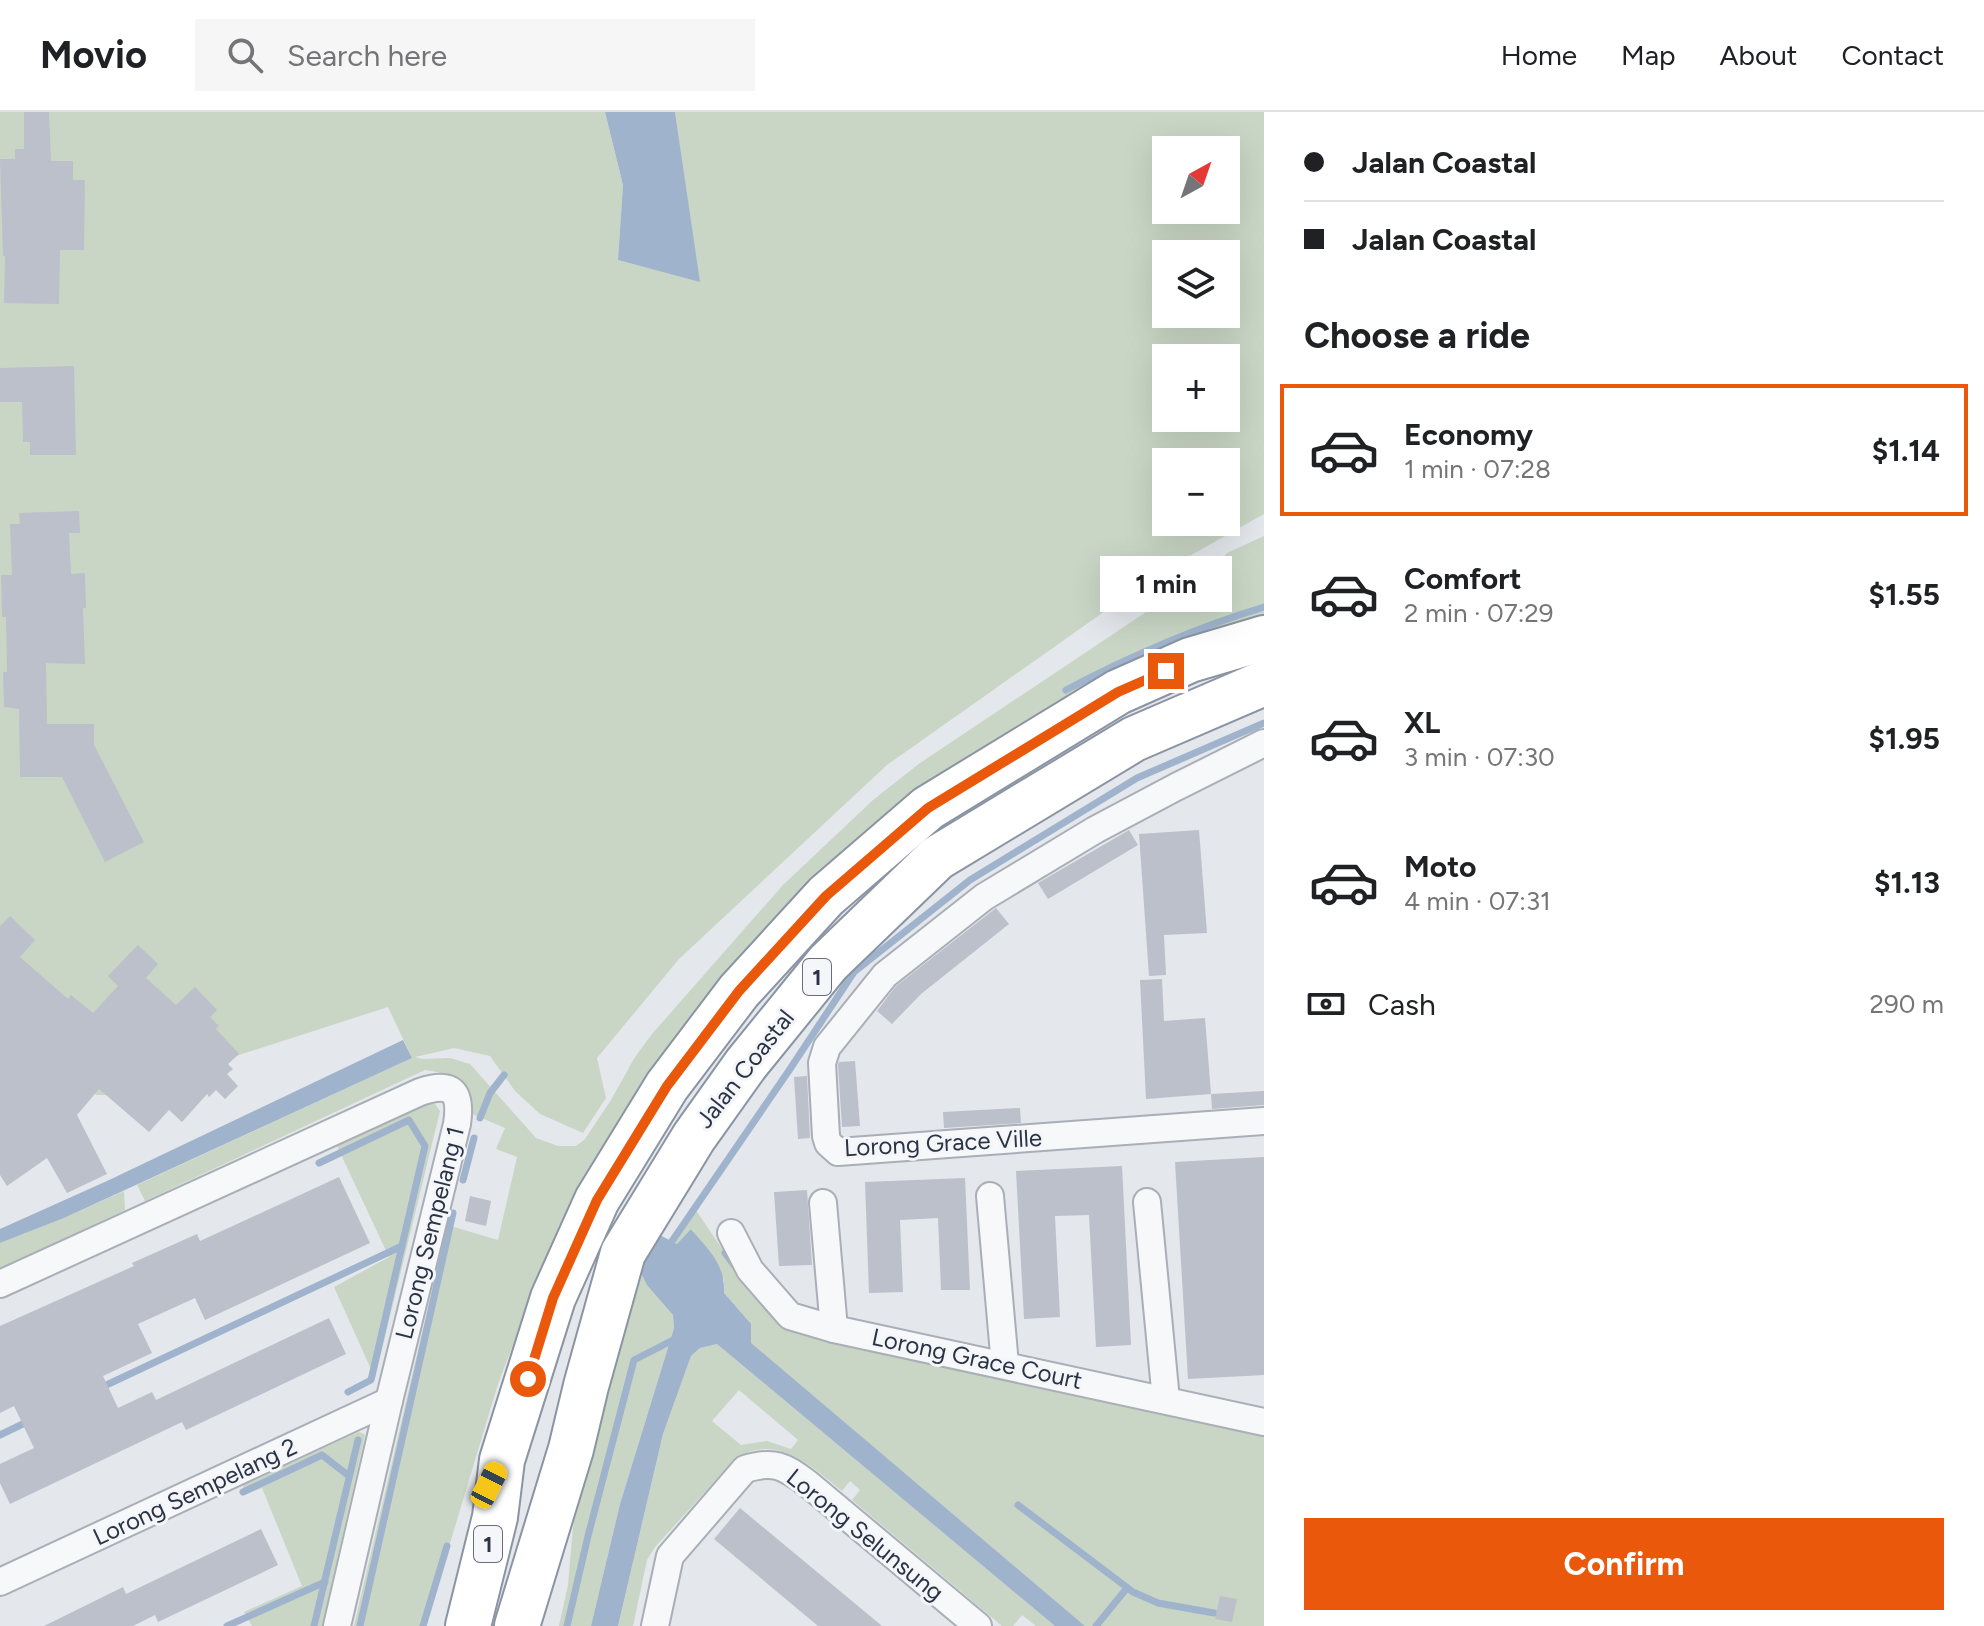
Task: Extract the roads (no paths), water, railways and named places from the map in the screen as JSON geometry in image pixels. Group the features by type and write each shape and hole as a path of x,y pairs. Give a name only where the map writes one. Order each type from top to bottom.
{"highway":[{"name":"Jalan Coastal","path":"468,1626 495,1517 502,1460 553,1298 597,1200 667,1086 739,991 826,896 928,808 1118,692 1190,660 1264,638"},
{"name":"Jalan Coastal","path":"517,1626 571,1449 623,1253 694,1137 746,1064 828,963 937,858 1134,739 1264,683"},
{"path":"536,1626 565,1501 571,1449"},
{"path":"443,1626 477,1510 502,1460"}],"street":[{"name":"Lorong Grace Ville","path":"1264,743 1095,830 984,897 885,975 831,1040 822,1063 826,1136 828,1143 838,1152 1264,1121"},
{"name":"Lorong Sempelang 1","path":"0,1284 420,1092 437,1086 450,1089 460,1105 457,1124 337,1626"},
{"path":"990,1196 1005,1365"},
{"path":"1147,1202 1166,1400"},
{"path":"823,1203 834,1329"},
{"name":"Lorong Grace Court","path":"731,1233 750,1270 790,1316 834,1329 1264,1422"},
{"name":"Lorong Sempelang 2","path":"0,1582 389,1401"},
{"name":"Lorong Selunsung","path":"655,1626 670,1556 745,1469 763,1463 787,1468 807,1483 978,1626"}],"water":[{"path":"605,112 675,112 700,282 618,260 623,185"},
{"path":"403,1040 412,1058 64,1218 0,1243 0,1229"},
{"path":"691,1229 719,1265 724,1293 751,1324 751,1343 1085,1626 1055,1626 717,1344 700,1348 691,1356 663,1434 618,1626 591,1626 620,1504 674,1328 673,1315 647,1285 637,1265 656,1233 677,1244"}],"waterway":[{"path":"1066,690 1163,644 1264,607"},
{"path":"668,1247 854,972 970,880 1137,778 1264,723"},
{"path":"480,1118 490,1093 504,1075"},
{"path":"319,1163 409,1120 425,1146 371,1380 348,1392"},
{"path":"463,1180 474,1138"},
{"path":"360,1626 453,1213"},
{"path":"100,1388 402,1246"},
{"path":"725,1253 734,1265"},
{"path":"567,1626 634,1360 677,1338"},
{"path":"0,1435 31,1420"},
{"path":"314,1626 358,1440"},
{"path":"243,1492 322,1455 349,1476"},
{"path":"1018,1505 1133,1592 1158,1603 1214,1613"},
{"path":"423,1626 447,1546"},
{"path":"227,1626 325,1582"},
{"path":"1096,1626 1127,1588"}]}
